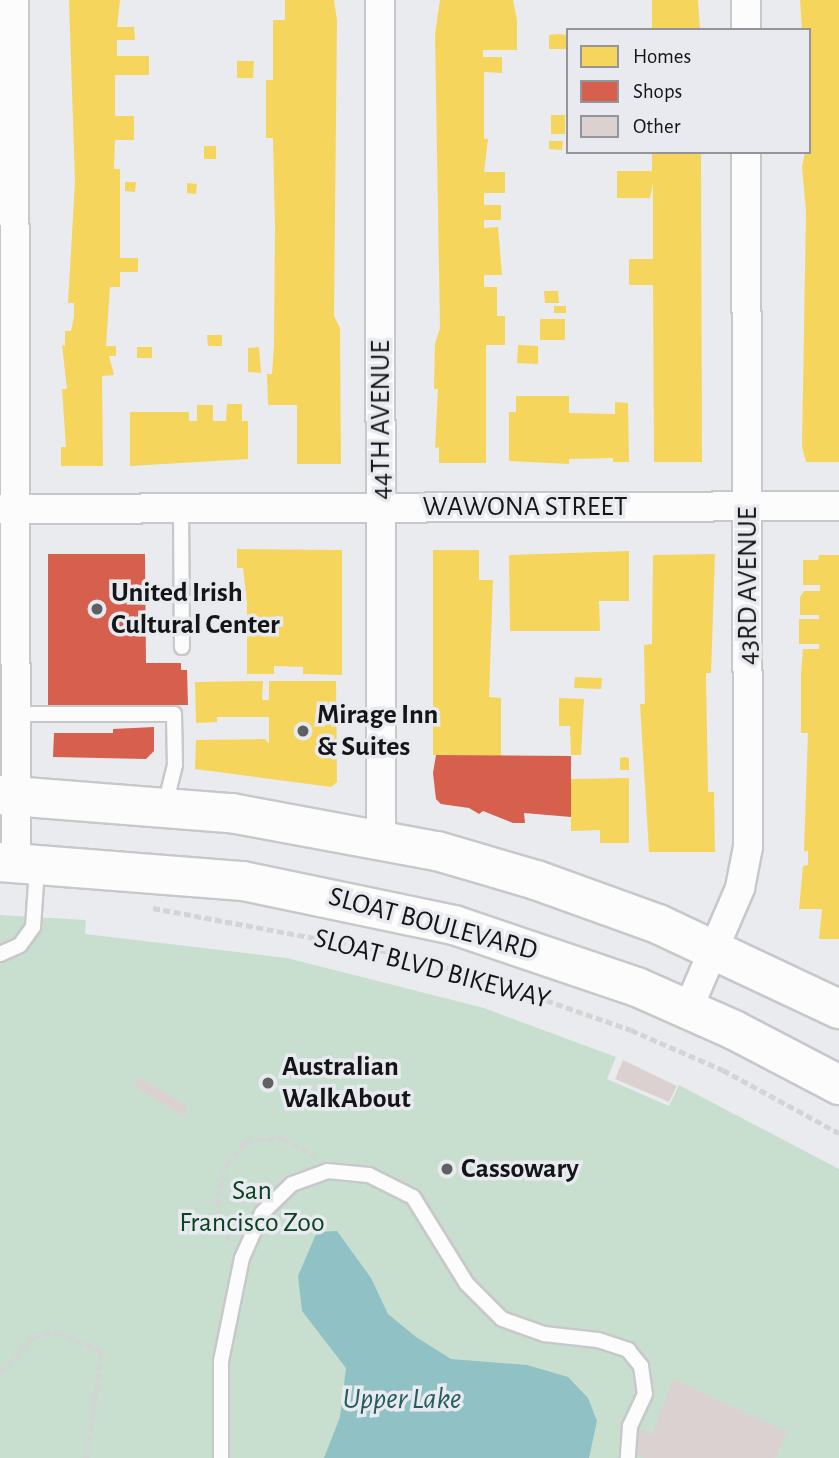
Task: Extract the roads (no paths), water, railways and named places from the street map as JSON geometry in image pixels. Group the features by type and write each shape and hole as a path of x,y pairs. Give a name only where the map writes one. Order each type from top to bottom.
{"street":[{"path":"14,0 8,509 16,714 8,796 18,863"},
{"name":"44TH AVENUE","path":"380,0 381,839"},
{"path":"746,0 746,28"},
{"name":"43RD AVENUE","path":"688,1009 740,888 748,847 746,154"},
{"name":"WAWONA STREET","path":"8,509 839,506"},
{"path":"8,796 165,805 284,820 381,839 521,875 715,948 839,1009"},
{"name":"SLOAT BOULEVARD","path":"18,863 217,877 361,902 533,949 688,1009 839,1085"}],"lane":[{"path":"181,509 181,647"},
{"path":"16,714 174,713 175,765 165,805"},
{"path":"0,954 20,945 33,927 18,863"},
{"path":"221,1458 220,1361 242,1258 262,1213 292,1184 327,1171 369,1175 413,1197 467,1284 502,1319 544,1334 598,1340 628,1350 641,1366 645,1394 630,1426 628,1458"}],"water":[{"name":"Upper Lake","path":"337,1231 371,1278 388,1314 416,1337 451,1359 527,1365 568,1377 588,1398 597,1421 589,1458 324,1458 340,1417 346,1368 302,1311 298,1276 317,1232"}],"place":[{"name":"United Irish Cultural Center","path":"97,609"},
{"name":"Mirage Inn & Suites","path":"303,731"},
{"name":"Australian WalkAbout","path":"268,1083"},
{"name":"Cassowary","path":"447,1169"}],"park label":[{"name":"San Francisco Zoo","path":"252,1207"}]}
